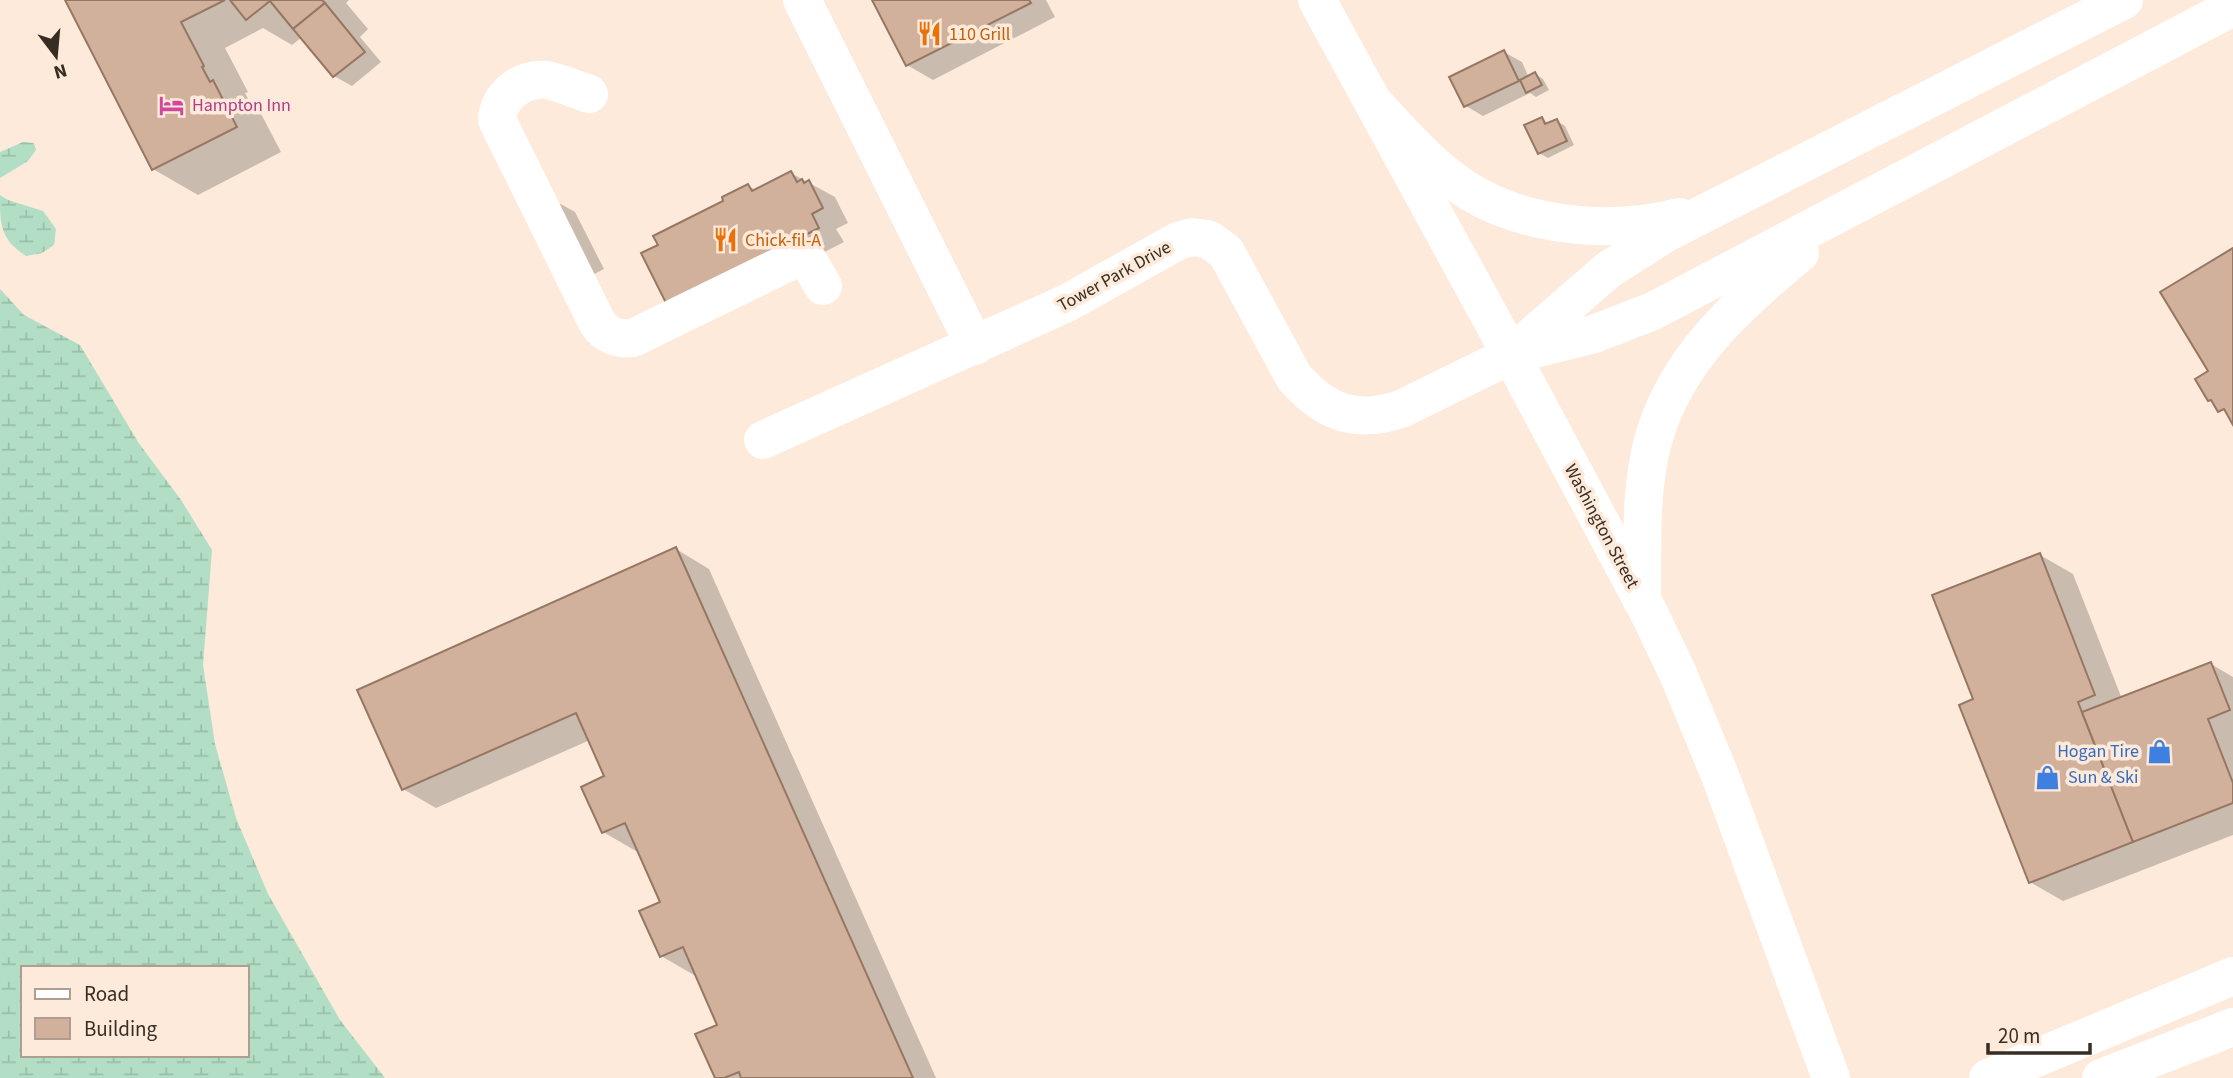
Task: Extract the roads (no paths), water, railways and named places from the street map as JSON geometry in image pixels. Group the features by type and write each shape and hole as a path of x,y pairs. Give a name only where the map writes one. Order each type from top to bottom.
{"main road":[{"path":"802,0 975,346"},
{"name":"Washington Street","path":"1317,0 1511,355 1679,676 1721,778 1831,1078"},
{"path":"1511,355 1618,262 1667,233 2124,0"},
{"path":"1511,355 1565,343 1636,319 2233,6"},
{"path":"589,94 546,80 532,81 505,96 497,120 597,322 608,334 628,339 638,336 797,258 810,262 823,286"},
{"path":"1375,104 1419,151 1447,175 1488,201 1526,215 1584,225 1624,225 1668,220 1719,206"},
{"path":"1642,601 1643,515 1647,472 1654,439 1676,385 1714,330 1736,308 1818,238 1885,188"},
{"name":"Tower Park Drive","path":"764,440 1067,303 1167,246 1192,237 1208,239 1226,252 1294,377 1322,404 1338,411 1354,415 1383,415 1401,409 1511,355"},
{"path":"1988,1078 2233,976"},
{"path":"2101,1078 2233,1027"}],"place":[{"name":"110 Grill","path":"929,34"},
{"name":"Hampton Inn","path":"172,105"},
{"name":"Chick-fil-A","path":"725,240"},
{"name":"Hogan Tire","path":"2159,751"},
{"name":"Sun & Ski","path":"2048,777"}]}
